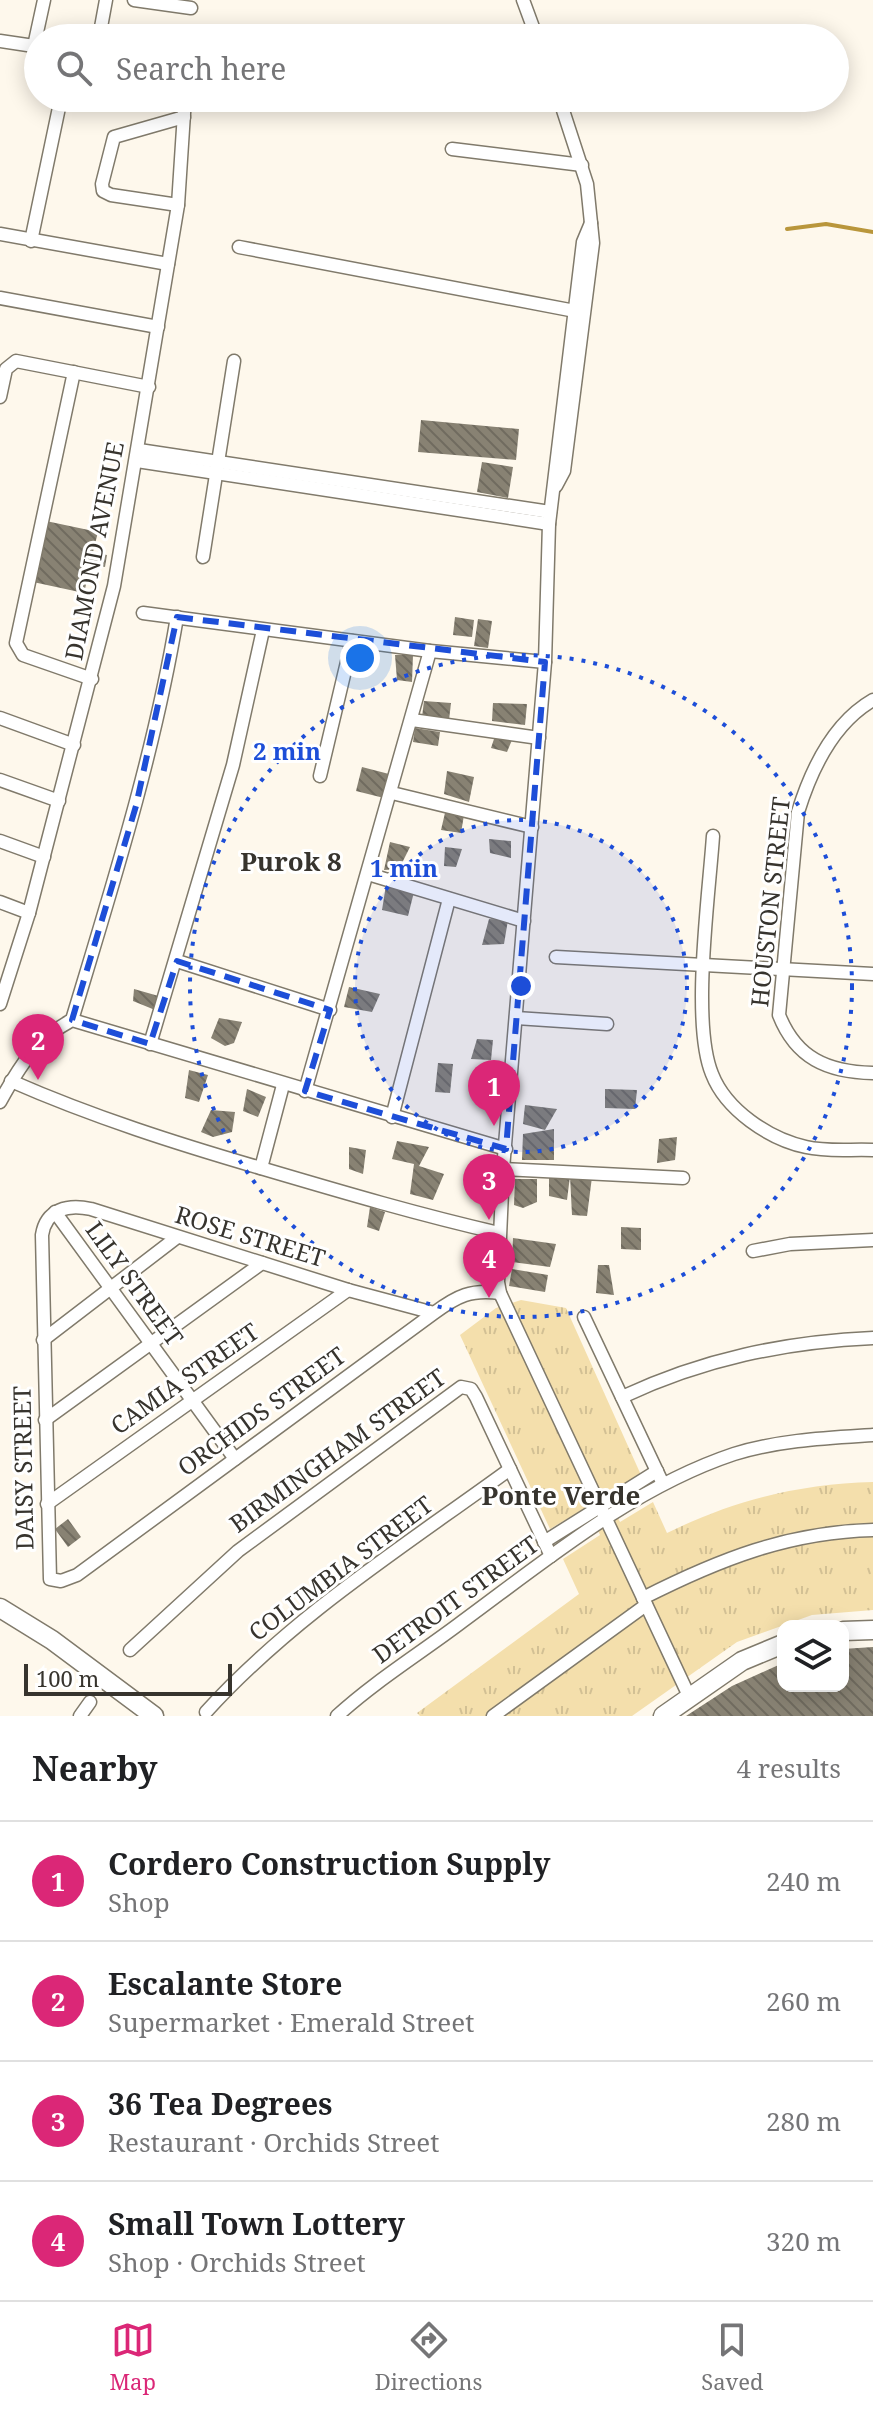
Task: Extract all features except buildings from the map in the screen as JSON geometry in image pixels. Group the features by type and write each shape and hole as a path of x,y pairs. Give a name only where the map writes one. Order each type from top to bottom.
{"main road":[{"path":"0,1608 52,1640 154,1716"},
{"path":"849,1631 873,1630"},
{"path":"663,1716 742,1661 777,1646"}],"street":[{"path":"39,24 44,0"},
{"path":"102,24 106,0"},
{"path":"134,0 191,9"},
{"path":"523,0 532,24"},
{"path":"0,41 24,45"},
{"path":"31,241 58,112"},
{"name":"DIAMOND AVENUE","path":"0,1004 29,913 92,679 138,455 178,205 184,112"},
{"path":"553,491 564,471 593,243 582,165 564,112"},
{"path":"178,205 111,195 103,191 102,184 114,137 184,117"},
{"path":"452,149 582,165"},
{"path":"591,223 583,242 550,518 545,662 503,1169 499,1233 500,1293 689,1696"},
{"path":"0,234 168,264"},
{"path":"239,247 575,311"},
{"path":"0,298 158,327"},
{"path":"203,557 234,361"},
{"path":"0,397 6,369 12,362 149,387"},
{"path":"74,372 16,643 23,655 92,679"},
{"path":"138,455 550,518"},
{"path":"143,613 430,651 545,662"},
{"path":"0,1102 6,1085 44,1037 72,1020 158,722 177,617"},
{"path":"150,1044 233,765 263,630"},
{"path":"320,776 352,641"},
{"path":"305,1091 430,651"},
{"name":"HOUSTON STREET","path":"873,700 842,725 807,782 798,812 779,1015 788,1038 808,1057 829,1066 873,1073"},
{"path":"0,718 74,745"},
{"path":"412,720 539,738"},
{"path":"0,780 59,801"},
{"path":"392,793 532,827"},
{"path":"713,836 705,965 705,1052 713,1077 736,1108 781,1140 808,1148 873,1150"},
{"path":"0,841 44,857"},
{"path":"368,874 524,921"},
{"path":"392,1117 449,899"},
{"path":"0,902 29,913"},
{"path":"556,957 873,974"},
{"path":"177,961 330,1010"},
{"path":"516,1018 607,1024"},
{"path":"72,1020 506,1149"},
{"path":"6,1085 114,1123 261,1168 390,1206 499,1233"},
{"path":"261,1168 283,1085"},
{"path":"503,1169 683,1178"},
{"name":"ROSE STREET","path":"55,1212 81,1207 348,1290 434,1313"},
{"name":"LILY STREET","path":"55,1212 235,1459"},
{"name":"DAISY STREET","path":"54,1581 49,1575 42,1231 46,1220 55,1212"},
{"path":"43,1340 176,1238"},
{"path":"753,1251 790,1244 873,1240"},
{"path":"45,1420 262,1263"},
{"name":"CAMIA STREET","path":"47,1504 348,1290"},
{"name":"ORCHIDS STREET","path":"54,1581 77,1575 463,1293 500,1293"},
{"path":"584,1317 663,1484"},
{"path":"622,1397 692,1368 762,1349 873,1338"},
{"name":"BIRMINGHAM STREET","path":"130,1650 238,1551 456,1388 468,1387 473,1392 551,1556"},
{"name":"DETROIT STREET","path":"337,1716 551,1556 663,1484 760,1448 813,1439 873,1435"},
{"name":"COLUMBIA STREET","path":"206,1712 261,1656 303,1620 510,1469"},
{"name":"DETROIT STREET","path":"544,1542 657,1471"},
{"path":"493,1716 644,1601 759,1546 827,1533 873,1530"},
{"path":"80,1716 90,1702"}],"highlighted area":[{"path":"177,617 545,662 506,1149 305,1091 330,1010 177,961 150,1044 72,1020 136,806"}],"green space":[{"path":"521,1300 566,1308 641,1475 607,1495 620,1522 653,1502 667,1533 717,1511 767,1496 819,1486 873,1482 873,1610 777,1620 777,1628 737,1642 632,1716 420,1716 417,1713 579,1594 563,1559 600,1535 587,1507 550,1529 460,1335 496,1308"}],"waterway":[{"path":"787,229 826,224 873,232"}],"place":[{"name":"Escalante Store","path":"38,1080"},
{"name":"Cordero Construction Supply","path":"494,1126"},
{"name":"36 Tea Degrees","path":"489,1220"},
{"name":"Small Town Lottery","path":"489,1298"}],"district":[{"name":"Purok 8","path":"291,862"},
{"name":"Ponte Verde","path":"561,1496"}]}
